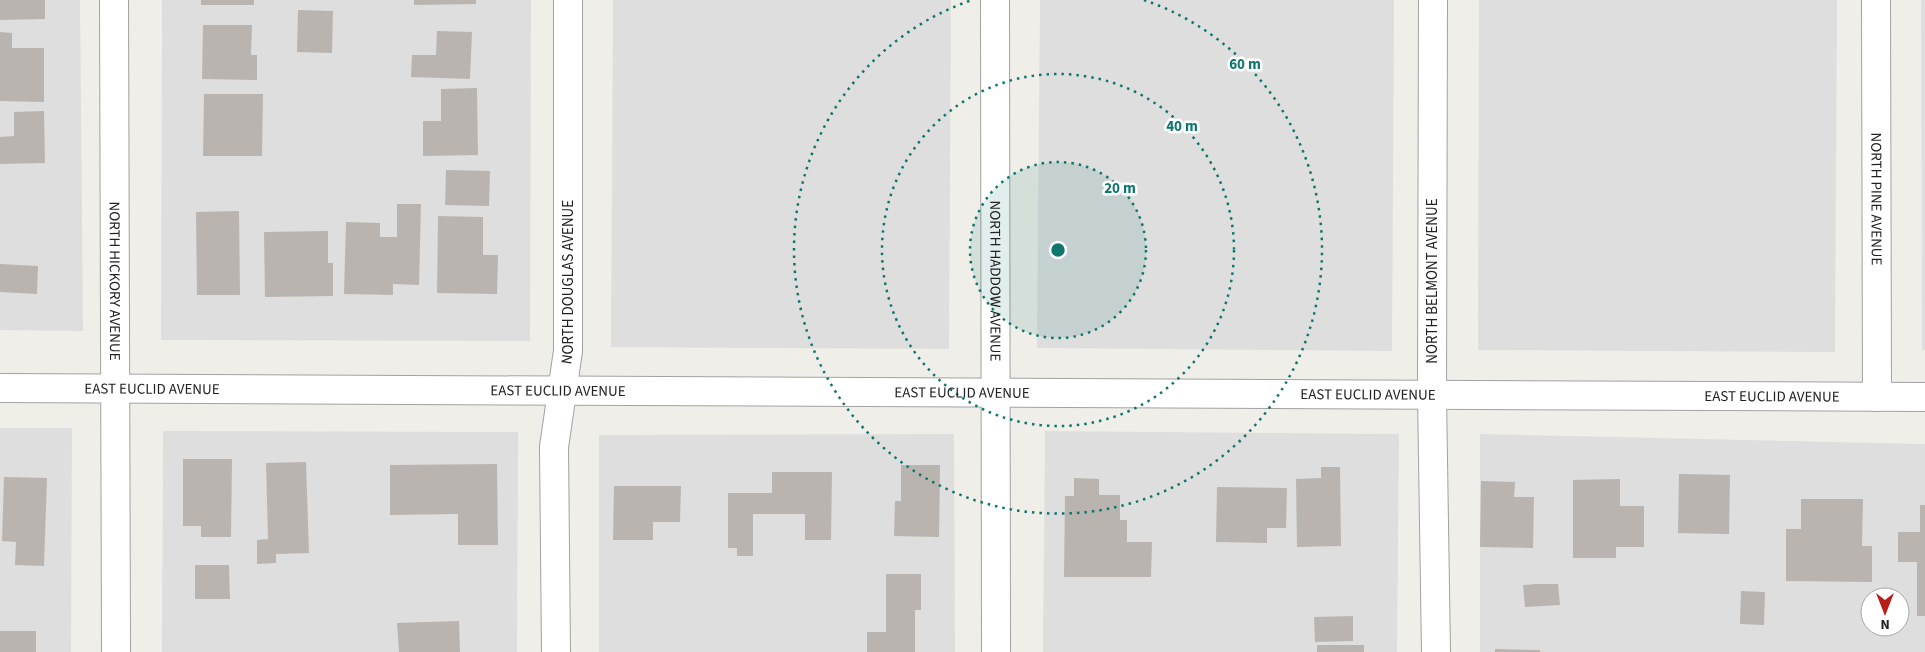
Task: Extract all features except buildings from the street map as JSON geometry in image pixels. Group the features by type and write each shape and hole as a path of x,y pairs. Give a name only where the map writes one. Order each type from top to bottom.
{"street":[{"name":"NORTH HICKORY AVENUE","path":"114,0 116,652"},
{"name":"NORTH DOUGLAS AVENUE","path":"556,652 554,447 568,351 568,0"},
{"name":"NORTH HADDOW AVENUE","path":"995,0 996,652"},
{"name":"NORTH BELMONT AVENUE","path":"1433,0 1432,394 1436,652"},
{"name":"NORTH PINE AVENUE","path":"1876,0 1877,397"},
{"name":"EAST EUCLID AVENUE","path":"0,388 1925,397"}],"shaded area":[{"path":"0,0 80,0 83,331 0,330"},
{"path":"162,0 531,0 530,341 161,340"},
{"path":"613,0 951,0 949,349 611,347"},
{"path":"1040,0 1394,0 1392,351 1037,348"},
{"path":"1479,0 1837,0 1835,352 1478,350"},
{"path":"1921,0 1925,0 1925,350 1922,350"},
{"path":"0,428 72,428 71,652 0,652"},
{"path":"163,431 518,432 517,652 162,652"},
{"path":"1045,431 1399,434 1397,652 1043,652"},
{"path":"954,434 955,652 599,652 599,435"},
{"path":"1480,434 1925,444 1925,652 1480,652"}]}
